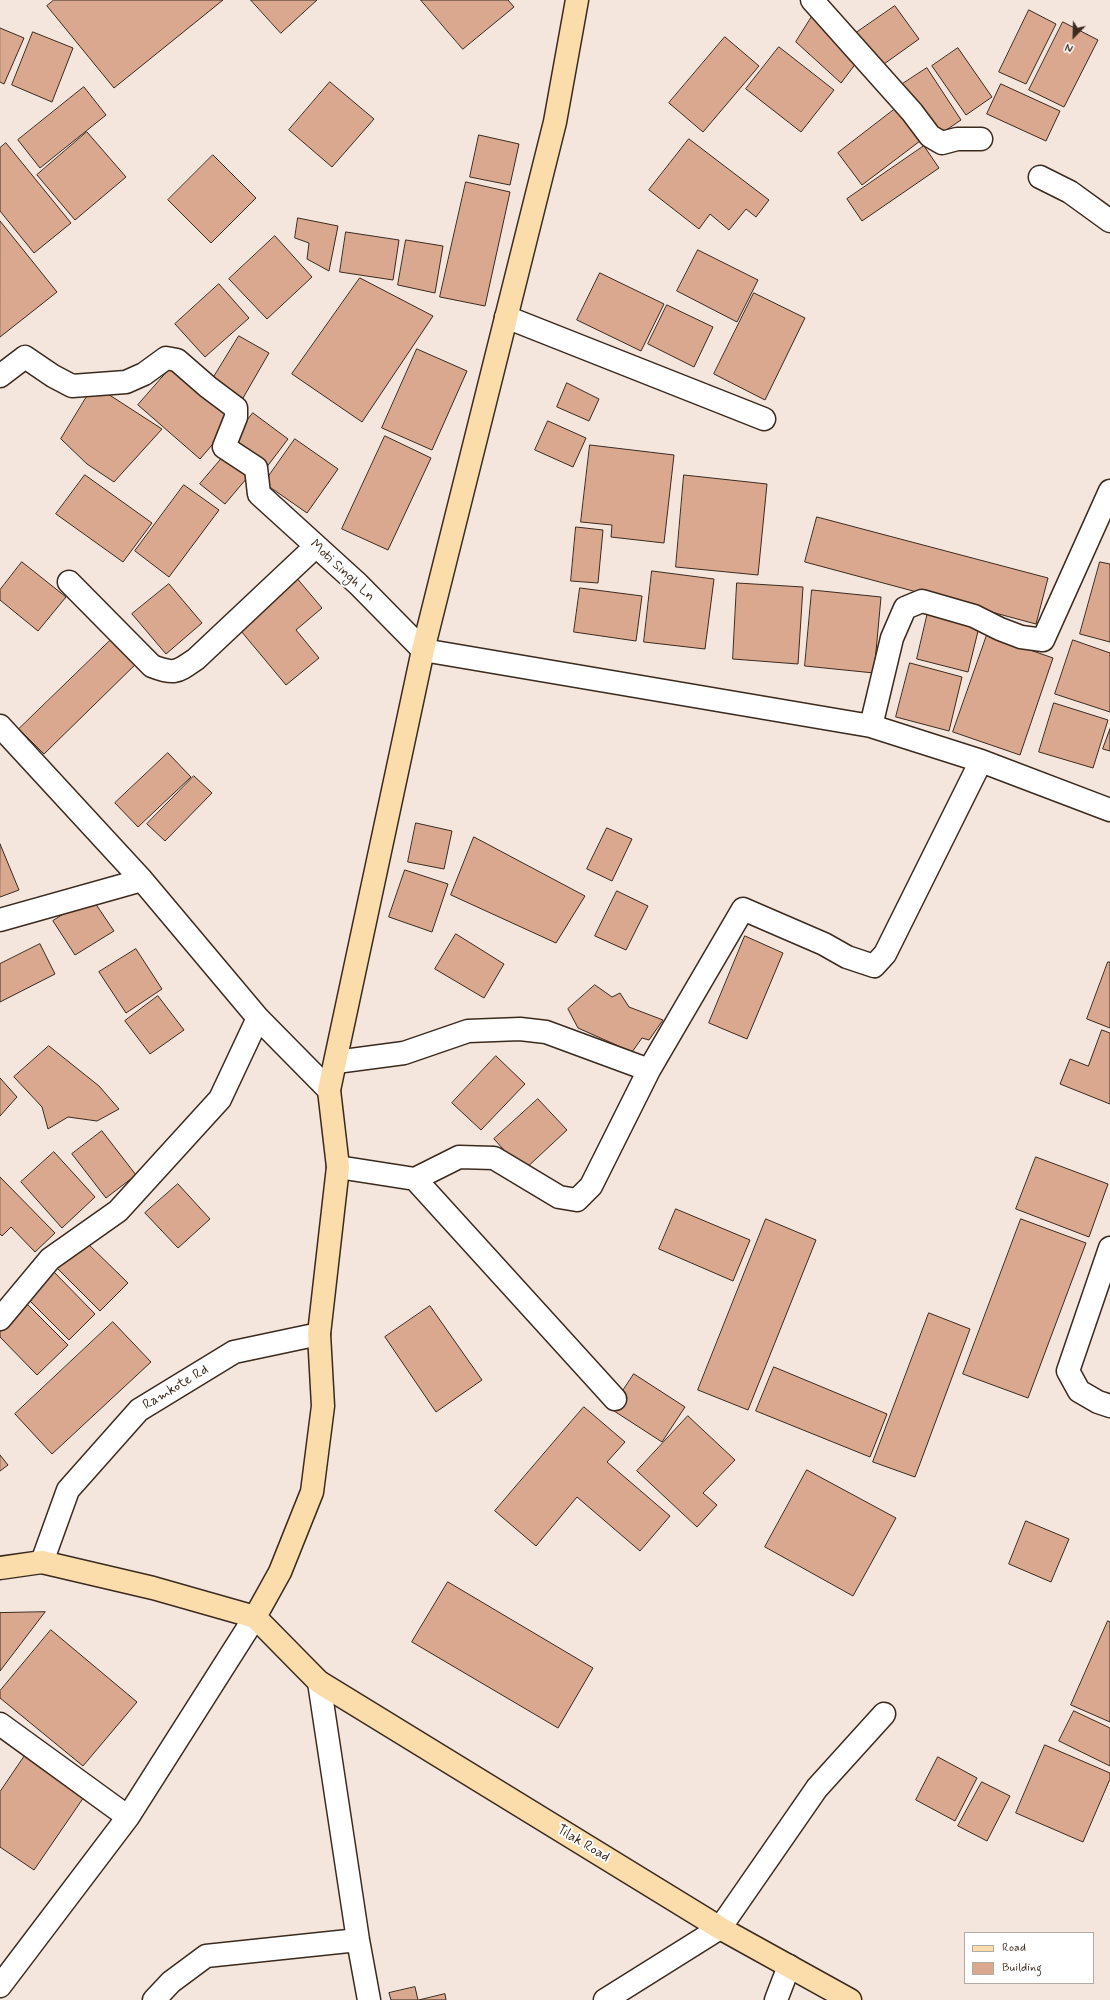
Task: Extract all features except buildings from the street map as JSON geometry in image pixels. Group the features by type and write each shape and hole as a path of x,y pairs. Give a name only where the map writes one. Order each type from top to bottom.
{"main road":[{"path":"0,1568 42,1562 153,1588 255,1617 280,1572 312,1492 323,1406 319,1334 338,1167 329,1090 423,650 555,122 577,0"},
{"name":"Tilak Road","path":"255,1617 319,1682 720,1928 850,2000"}],"street":[{"path":"812,0 912,112 930,136 942,143 956,140 981,139"},
{"path":"1040,177 1070,192 1110,221"},
{"path":"506,317 764,419"},
{"name":"Moti Singh Ln","path":"0,376 26,357 53,376 72,386 126,382 144,374 166,358 177,360 208,388 236,408 236,417 224,447 256,468 259,494 315,547 358,584 423,650"},
{"path":"871,726 892,638 905,608 922,601 974,616 1000,629 1021,637 1043,640 1110,491"},
{"path":"69,582 152,666 164,671 178,672 196,659 315,547"},
{"path":"423,650 871,726 981,761 1110,810"},
{"path":"0,726 142,880 258,1018 329,1090"},
{"path":"338,1167 415,1179 459,1157 494,1158 559,1197 577,1200 592,1186 649,1070 743,909 824,944 847,957 874,966 885,954 981,761"},
{"path":"0,920 142,880"},
{"path":"0,1318 50,1259 118,1211 220,1099 258,1018"},
{"path":"336,1062 404,1053 468,1031 520,1029 546,1032 649,1070"},
{"path":"415,1179 615,1399"},
{"path":"1110,1248 1068,1371 1079,1391 1098,1402 1110,1406"},
{"name":"Ramkote Rd","path":"42,1562 68,1490 139,1410 234,1352 319,1334"},
{"path":"0,1986 128,1817 255,1617"},
{"path":"319,1682 358,1940 369,2000"},
{"path":"605,2000 720,1928 817,1788 884,1714"},
{"path":"0,1724 128,1817"},
{"path":"154,2000 171,1982 206,1956 358,1940"},
{"path":"776,2000 789,1966"}]}
